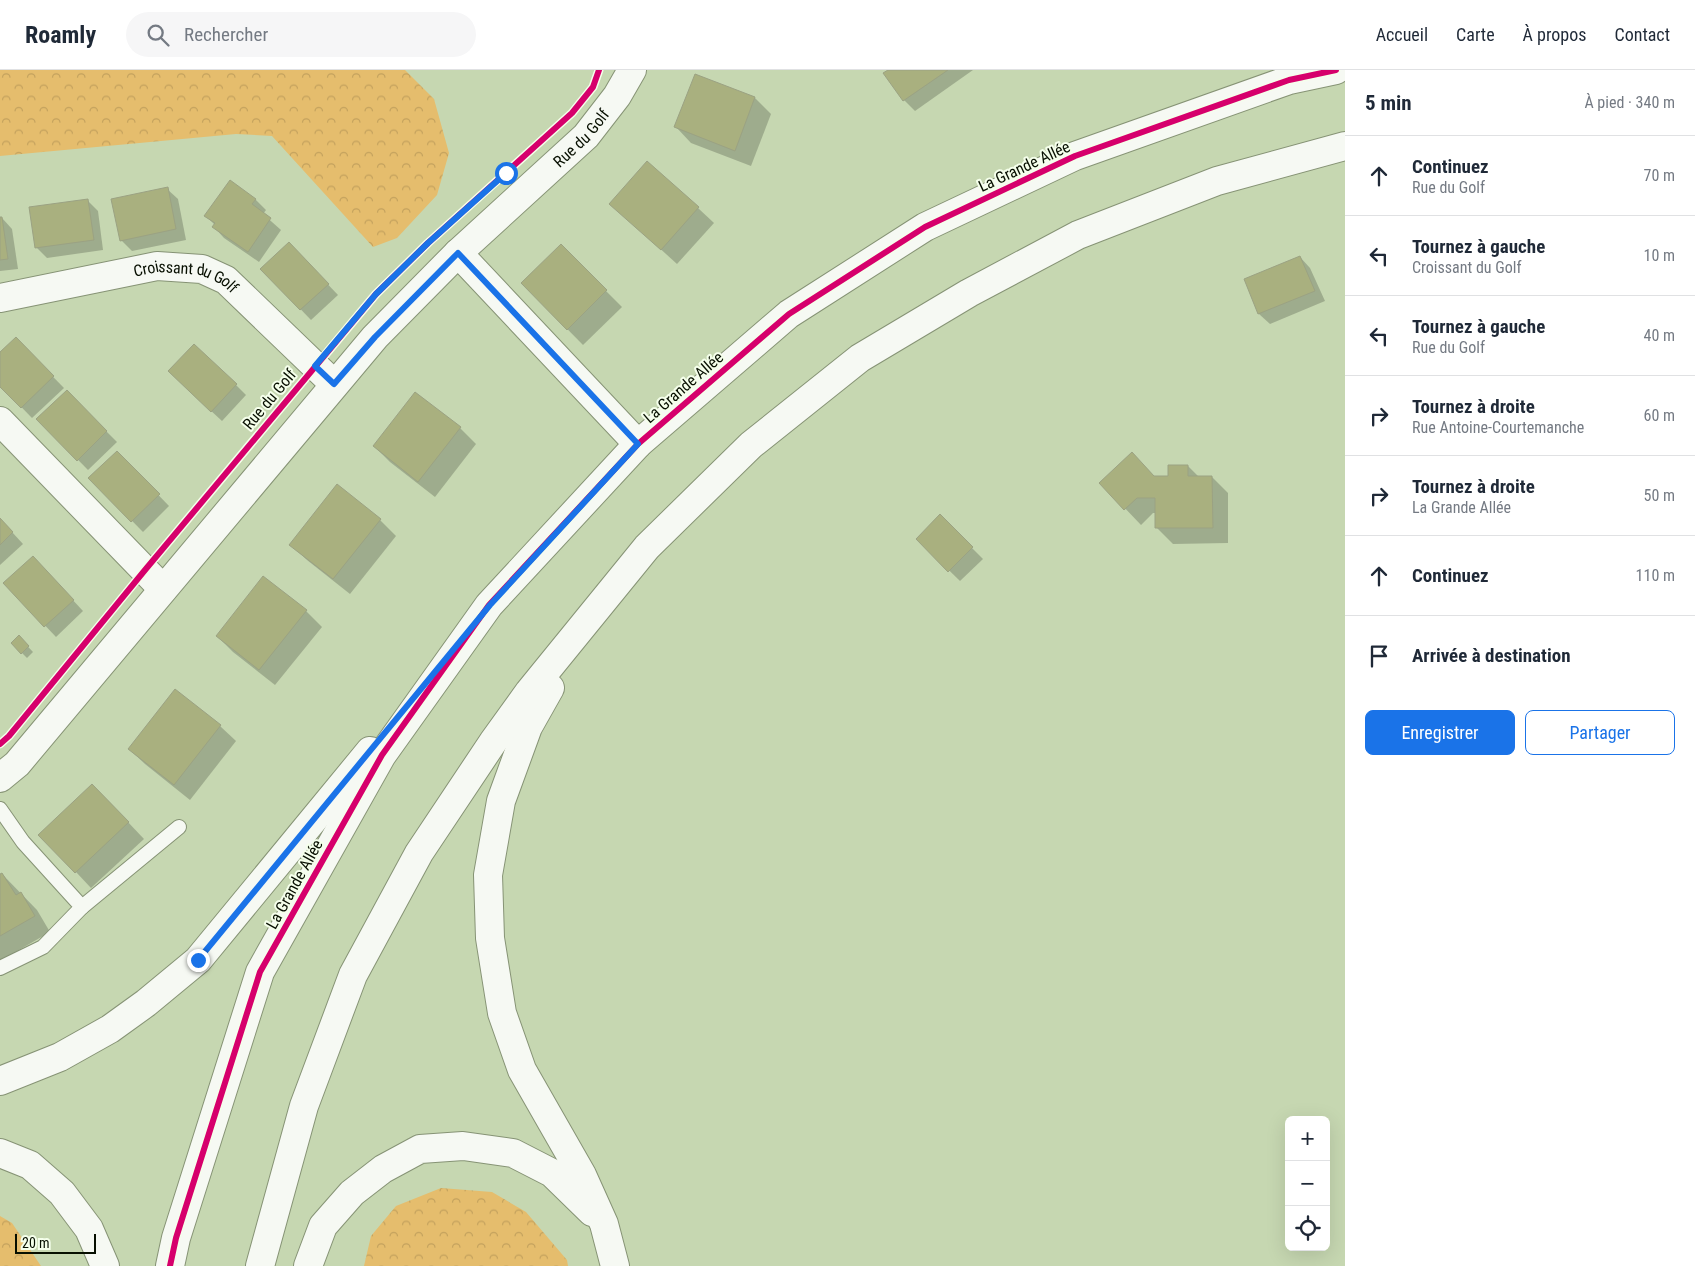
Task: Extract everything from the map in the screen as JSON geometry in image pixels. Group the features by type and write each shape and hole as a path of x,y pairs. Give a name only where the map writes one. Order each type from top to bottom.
{"street":[{"name":"Rue du Golf","path":"0,778 17,764 375,337 458,253 586,136 617,96 632,70"},
{"name":"La Grande Allée","path":"170,1266 176,1238 260,972 382,755 490,605 638,444 789,314 925,227 1075,156 1288,80 1336,70"},
{"path":"260,1266 304,1106 353,975 419,853 503,728 590,615 647,547 751,445 860,358 969,293 1078,235 1217,181 1345,146"},
{"path":"458,253 638,444"},
{"name":"Croissant du Golf","path":"0,298 157,266 202,269 226,280 334,384"},
{"path":"0,420 163,590"},
{"path":"0,1081 60,1057 110,1029 146,1003 198,960 490,605"},
{"path":"590,615 528,728 501,801 488,875 490,938 502,1013 522,1070 582,1174 604,1224 615,1266"},
{"path":"308,1266 323,1226 352,1193 383,1169 420,1149 463,1146 513,1153 552,1173 604,1224"},
{"path":"0,1153 30,1166 62,1193 89,1229 105,1266"}],"lane":[{"path":"0,809 23,842 82,907"},
{"path":"0,968 43,947 82,907 179,826"}],"green space":[{"path":"0,70 405,70 434,99 449,153 437,195 397,238 373,247 272,136 236,134 0,156"},
{"path":"441,1188 492,1192 526,1212 567,1260 568,1266 364,1266 371,1236 396,1206"},
{"path":"0,1216 12,1223 41,1266 0,1266"}],"building":[{"path":"888,70 948,70 903,101 883,73"},
{"path":"695,74 755,97 735,151 674,127"},
{"path":"647,161 699,207 661,250 609,204"},
{"path":"230,180 256,199 252,204 271,218 248,252 212,227 215,223 204,216"},
{"path":"168,187 176,229 120,241 111,199"},
{"path":"88,199 94,240 35,248 29,207"},
{"path":"0,217 2,217 8,259 0,260"},
{"path":"289,242 329,284 300,310 260,269"},
{"path":"561,244 607,290 567,330 521,283"},
{"path":"1300,256 1315,291 1258,314 1244,279"},
{"path":"16,337 54,376 21,408 0,387 0,352"},
{"path":"194,344 237,384 211,412 168,371"},
{"path":"67,390 107,431 77,461 36,419"},
{"path":"415,392 461,427 418,482 373,446"},
{"path":"117,451 160,494 131,522 88,478"},
{"path":"1132,452 1154,476 1168,476 1168,465 1188,465 1188,476 1212,476 1213,528 1155,528 1155,498 1137,498 1124,510 1099,483"},
{"path":"337,484 381,519 333,579 289,545"},
{"path":"940,514 973,547 948,572 916,539"},
{"path":"0,518 13,532 0,545"},
{"path":"33,556 74,600 44,627 3,583"},
{"path":"263,576 307,610 259,670 216,636"},
{"path":"19,635 29,646 21,654 11,643"},
{"path":"175,689 221,725 174,785 128,749"},
{"path":"92,784 129,822 75,873 38,835"},
{"path":"2,873 16,895 21,892 35,916 0,936 0,874"}],"cycle path":[{"path":"0,744 9,736 376,294 428,243 572,113 593,87 599,70"},
{"path":"170,1266 176,1238 260,972 382,755 489,605 638,444 789,314 925,227 1075,156 1289,80 1336,70"}],"route":[{"path":"198,960 490,605 638,444 458,253 375,337 334,384 315,366 376,294 428,243 506,173"}]}
